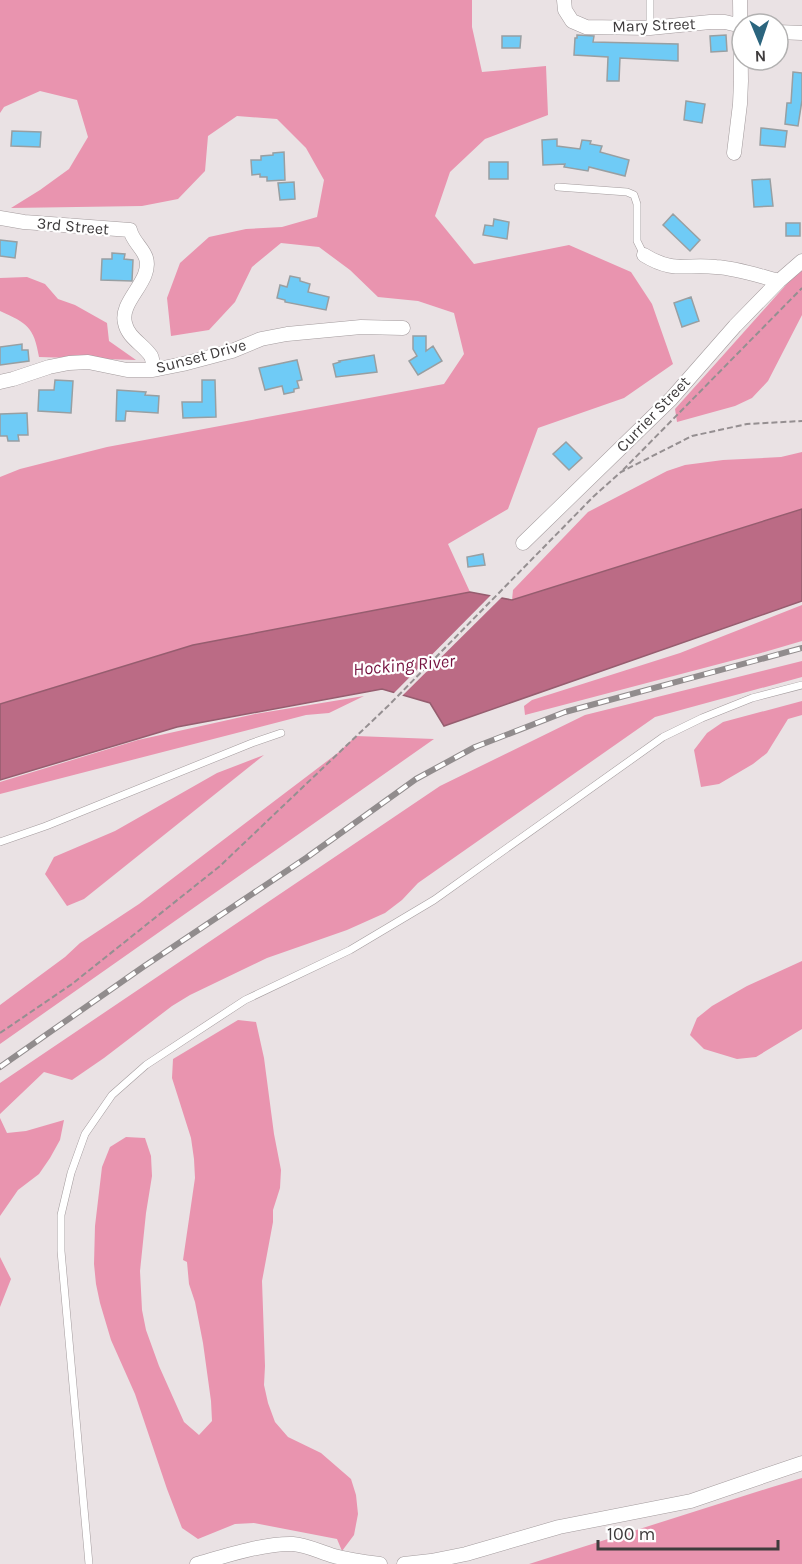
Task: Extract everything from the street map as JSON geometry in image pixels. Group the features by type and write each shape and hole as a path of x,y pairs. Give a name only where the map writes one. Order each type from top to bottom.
{"street":[{"name":"Mary Street","path":"564,0 568,17 586,27 650,28 710,22 730,23"},
{"path":"734,153 740,104 740,72"},
{"name":"3rd Street","path":"0,218 130,230 132,239 146,259 147,269 124,313 124,321 127,330 150,356 153,370"},
{"path":"644,255 662,265 715,267 780,281"},
{"name":"Currier Street","path":"523,543 671,399 735,326 802,261"},
{"name":"Sunset Drive","path":"0,382 69,363 88,362 127,370 153,370 192,362 232,351 261,339 286,334 361,327 403,328"},
{"path":"404,1564 466,1554 559,1527 691,1501 802,1463"},
{"path":"197,1564 247,1551 279,1545 293,1545 306,1546 360,1562 380,1564"}],"lane":[{"path":"650,0 650,28"},
{"path":"558,187 627,192 634,195 637,204 637,241 644,255"},
{"path":"89,1564 62,1262 61,1215 70,1173 85,1134 112,1095 146,1065 246,1000 350,950 434,900 663,737 752,698 802,685"},
{"path":"0,842 281,733"}],"path":[{"path":"0,1033 72,984 220,866 388,706 802,288"},
{"path":"621,472 692,436 747,424 802,421"}],"shaded area":[{"path":"0,0 472,0 472,27 482,72 546,66 548,115 485,139 450,172 435,216 474,264 569,245 631,272 652,304 673,364 624,398 538,428 508,509 448,544 470,592 193,645 0,704 0,477 20,469 107,447 444,384 464,354 454,313 418,301 378,297 350,270 319,247 281,243 252,267 235,302 209,330 171,336 167,298 180,263 209,237 246,229 282,227 317,217 324,180 306,148 277,119 237,116 208,136 205,171 178,199 142,206 11,208 69,169 88,137 77,100 40,91 4,107 0,113"},
{"path":"802,267 802,315 768,381 752,398 735,406 677,422 675,409"},
{"path":"27,277 45,284 58,299 75,305 107,323 109,341 136,360 39,357 35,339 28,327 0,311 0,278"},
{"path":"802,452 802,509 512,600 513,590 588,512 667,471 685,465 723,460 781,457"},
{"path":"802,605 802,641 525,715 524,706 532,700 680,653"},
{"path":"802,661 802,677 655,717 418,883 402,900 385,913 347,930 267,958 190,995 72,1080 44,1072 0,1114 0,1083 440,786 585,715"},
{"path":"364,696 329,713 306,715 0,794 0,782 138,740 255,714"},
{"path":"802,701 802,715 788,719 767,753 719,784 701,787 694,750 707,733 723,722"},
{"path":"356,736 434,739 0,1044 0,1005 65,957 80,943 139,904 339,752"},
{"path":"264,755 84,899 67,906 45,874 54,857 115,831 217,773"},
{"path":"802,961 802,1029 756,1057 737,1059 704,1049 690,1035 697,1018 712,1006 747,986"},
{"path":"238,1020 256,1022 264,1058 281,1170 280,1188 273,1210 273,1222 262,1281 264,1385 275,1422 288,1437 321,1453 351,1479 358,1514 354,1535 342,1551 337,1539 254,1523 235,1524 198,1539 182,1528 135,1394 111,1340 96,1284 95,1226 102,1167 110,1147 126,1137 145,1138 151,1156 152,1176 140,1271 142,1310 146,1330 159,1366 184,1422 199,1435 212,1421 211,1401 195,1302 189,1284 187,1262 183,1260 195,1178 191,1138 172,1078 173,1059"},
{"path":"0,1118 7,1133 26,1131 64,1120 60,1140 50,1158 39,1174 18,1190 0,1216"},
{"path":"0,1257 11,1279 0,1307"},
{"path":"802,1478 802,1564 529,1564 769,1488"}],"water":[{"name":"Hocking River","path":"802,509 802,601 444,726 430,703 382,689 177,727 0,780 0,704 193,645 470,592 512,600"}],"pier":[{"path":"493,593 504,595 401,697 392,695"}],"building":[{"path":"577,35 594,36 593,42 678,44 678,61 620,58 619,81 607,81 608,57 574,55"},
{"path":"726,35 727,51 711,52 710,36"},
{"path":"502,36 521,36 520,48 502,48"},
{"path":"793,72 802,73 802,100 798,126 785,124 787,103 791,103"},
{"path":"686,101 705,104 702,123 684,120"},
{"path":"761,128 787,131 785,147 760,145"},
{"path":"12,131 41,132 40,147 11,146"},
{"path":"557,139 557,146 580,149 582,140 591,141 590,144 602,146 600,152 629,160 625,176 589,167 588,171 564,167 565,164 543,165 542,140"},
{"path":"284,152 285,180 267,181 267,177 260,177 260,174 252,175 251,160 261,160 261,156"},
{"path":"489,162 508,162 508,179 489,179"},
{"path":"770,179 773,206 754,207 752,180"},
{"path":"294,182 295,199 280,200 278,183"},
{"path":"673,214 700,240 690,251 663,225"},
{"path":"494,219 509,222 507,239 483,235 485,225 493,226"},
{"path":"786,223 800,223 800,236 786,236"},
{"path":"0,240 17,242 15,258 0,256"},
{"path":"112,253 125,254 124,259 133,260 132,281 101,280 102,259 112,259"},
{"path":"290,276 300,278 300,281 310,284 308,292 329,297 326,310 285,302 277,298 280,285 287,287"},
{"path":"691,297 699,321 682,327 674,303"},
{"path":"413,336 426,336 426,351 433,346 442,361 418,375 409,361 417,356 413,349"},
{"path":"22,344 22,350 28,350 29,361 0,365 0,347"},
{"path":"374,355 377,372 336,377 333,364"},
{"path":"297,360 302,380 297,381 299,388 294,389 294,392 284,394 282,386 265,390 259,368"},
{"path":"55,380 73,381 71,413 38,411 39,390 54,390"},
{"path":"202,380 215,380 216,417 183,418 182,402 202,402"},
{"path":"117,390 146,392 145,395 159,396 158,413 126,411 125,421 116,421"},
{"path":"27,413 28,435 18,435 19,441 8,441 7,436 0,436 0,414"},
{"path":"566,442 582,458 569,470 553,454"},
{"path":"483,554 485,565 468,567 467,557"}],"railway":[{"path":"0,1067 143,967 306,858 416,779 475,747 565,712 802,648"}]}
